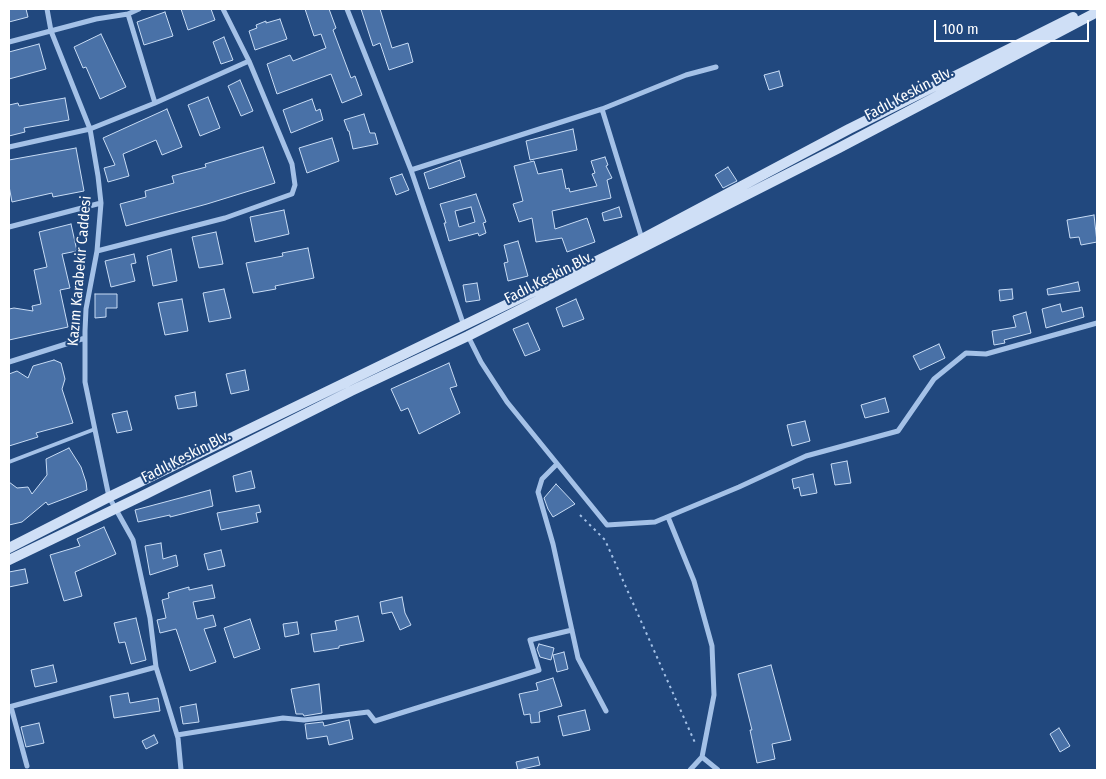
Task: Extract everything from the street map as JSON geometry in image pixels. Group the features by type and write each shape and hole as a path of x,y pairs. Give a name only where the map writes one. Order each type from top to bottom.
{"street":[{"name":"Kazım Karabekir Caddesi","path":"46,9 52,30 90,129 100,203 97,251 86,309 86,382 109,497 133,540 150,618 156,667 177,734 181,770"},
{"path":"9,42 96,19 128,14 139,9"},
{"path":"97,251 225,218 292,194 295,185 292,164 249,61 223,9"},
{"path":"346,9 412,170 464,326 481,362 507,402 606,526 655,522 806,456 898,431 934,379 966,353 986,354 1097,323"},
{"name":"Fadıl Keskin Blv.","path":"9,548 109,497 642,239 849,129 1089,9"},
{"name":"Fadıl Keskin Blv.","path":"9,560 115,509 351,390 468,336 839,148 1097,12"},
{"path":"128,14 156,103"},
{"path":"9,148 90,129 156,103 249,61"},
{"path":"412,170 602,109 686,75 716,68"},
{"path":"602,109 642,239"},
{"path":"9,228 100,203"},
{"path":"9,362 85,338"},
{"path":"556,465 542,478 538,492 553,544 578,658 606,711"},
{"path":"668,517 694,581 712,646 714,695 702,756 690,770"},
{"path":"177,734 283,718 304,720 368,712 375,721 539,670 530,640 572,630"},
{"path":"27,766 10,707 156,667"},
{"path":"702,756 718,770"}],"lane":[{"path":"9,462 95,429"}],"path":[{"path":"580,515 605,540 702,756"}],"building":[{"path":"9,9 26,9 28,17 9,22"},
{"path":"181,9 211,9 215,20 188,30"},
{"path":"305,9 329,9 336,28 333,30 351,78 355,76 362,95 342,103 331,74 277,94 267,64 290,55 293,61 326,48 321,34 314,36"},
{"path":"361,9 380,9 392,48 408,43 413,62 389,70 380,43 373,46"},
{"path":"165,12 173,36 144,45 137,22"},
{"path":"280,19 287,39 255,50 249,31 257,28 256,25 266,21 266,23"},
{"path":"101,34 126,87 100,99 86,67 83,68 74,47"},
{"path":"224,37 233,60 221,64 213,42"},
{"path":"39,44 46,69 9,79 9,52"},
{"path":"779,71 783,86 769,90 764,75"},
{"path":"240,80 253,111 241,116 228,86"},
{"path":"208,97 220,128 200,136 188,105"},
{"path":"65,98 69,120 24,128 25,132 9,136 9,105 18,103 19,106"},
{"path":"312,99 316,111 320,109 323,120 291,133 283,110"},
{"path":"167,109 182,147 162,155 156,140 123,154 129,176 108,182 104,168 115,165 103,138"},
{"path":"364,114 370,133 375,133 378,144 353,149 349,131 344,120"},
{"path":"573,129 577,150 530,160 526,141"},
{"path":"332,138 339,161 307,173 299,148"},
{"path":"263,147 275,183 126,226 120,204 146,197 145,191 174,183 172,176 206,167 205,164"},
{"path":"76,148 84,191 53,197 52,193 12,202 9,186 9,160"},
{"path":"605,157 608,165 606,166 612,178 607,180 611,198 552,211 555,229 587,218 595,242 567,252 562,238 536,242 532,218 519,222 513,204 523,201 514,166 534,161 538,174 562,169 566,189 569,188 570,192 597,186 592,174 595,173 591,161"},
{"path":"460,160 465,177 429,189 424,173"},
{"path":"728,167 737,181 723,188 715,175"},
{"path":"402,174 409,190 396,195 390,178"},
{"path":"476,194 486,222 483,223 486,233 479,236 478,233 449,241 440,204","holes":["471,207 475,222 459,227 455,211"]},
{"path":"619,207 622,217 604,221 602,213"},
{"path":"284,210 289,234 255,242 250,217"},
{"path":"1094,215 1097,242 1081,245 1079,237 1070,238 1067,220"},
{"path":"71,224 77,251 62,254 70,288 60,290 68,327 9,340 9,309 33,311 32,306 41,304 34,270 47,267 39,232"},
{"path":"216,232 223,264 199,268 192,237"},
{"path":"518,241 528,276 508,281 504,263 508,262 504,245"},
{"path":"308,248 314,278 275,286 276,289 253,293 246,263 283,256 282,253"},
{"path":"171,249 177,281 153,286 147,256"},
{"path":"134,254 136,263 131,264 135,281 111,287 105,261"},
{"path":"1078,282 1080,291 1048,295 1047,289"},
{"path":"477,283 480,300 466,302 463,285"},
{"path":"224,289 231,318 209,322 203,293"},
{"path":"1012,289 1013,299 1000,301 999,290"},
{"path":"95,294 117,294 117,308 106,308 106,317 95,318"},
{"path":"182,299 188,331 165,335 158,303"},
{"path":"576,299 584,319 563,327 556,308"},
{"path":"1060,304 1062,312 1082,307 1084,317 1046,328 1042,309"},
{"path":"1026,312 1031,333 1004,340 1005,343 994,345 992,331 1016,327 1013,316"},
{"path":"528,323 540,350 525,356 513,329"},
{"path":"939,344 945,358 920,370 913,356"},
{"path":"54,360 61,363 65,379 62,389 73,423 36,433 38,437 9,446 9,374 17,371 28,378 33,366"},
{"path":"449,363 457,386 450,388 460,413 419,434 408,408 401,411 391,389"},
{"path":"245,370 249,390 231,394 226,374"},
{"path":"195,392 197,406 178,409 175,396"},
{"path":"885,398 889,412 865,418 861,405"},
{"path":"127,411 132,430 117,433 112,414"},
{"path":"805,421 810,441 792,446 787,425"},
{"path":"69,448 81,467 87,490 48,505 46,502 22,522 9,525 9,482 17,488 28,487 32,494 47,475 46,459"},
{"path":"847,461 851,483 835,485 831,464"},
{"path":"251,471 255,488 236,492 233,476"},
{"path":"813,474 817,493 801,496 799,487 794,489 792,479"},
{"path":"556,484 575,504 553,517 544,498"},
{"path":"210,490 213,506 170,517 170,515 138,522 135,510"},
{"path":"259,505 261,512 256,513 258,522 221,530 217,513"},
{"path":"104,527 116,554 75,572 82,596 64,601 50,555 80,546 77,539"},
{"path":"161,543 163,559 176,555 178,566 150,575 145,546"},
{"path":"221,550 225,566 208,570 204,554"},
{"path":"25,569 28,583 9,587 9,572"},
{"path":"212,585 215,598 193,602 197,619 213,615 216,626 204,629 216,662 190,671 176,629 160,633 157,620 166,618 162,600 169,598 168,593 189,587 189,590"},
{"path":"402,597 405,613 411,625 400,630 392,612 382,614 380,602"},
{"path":"358,616 364,641 314,652 311,634 337,630 335,621"},
{"path":"136,618 146,660 131,664 125,642 119,643 114,623"},
{"path":"250,619 260,649 234,658 224,628"},
{"path":"297,622 299,634 285,637 283,624"},
{"path":"539,644 554,648 551,660 540,657 537,649"},
{"path":"564,652 568,669 557,672 553,655"},
{"path":"53,665 57,682 35,687 31,670"},
{"path":"771,665 791,740 772,744 775,759 757,763 750,730 752,730 738,674"},
{"path":"553,678 562,706 539,712 540,722 531,723 530,714 524,715 519,694 538,690 536,683"},
{"path":"319,684 322,713 304,716 303,714 296,714 291,689"},
{"path":"128,693 130,703 158,698 160,711 114,718 110,696"},
{"path":"196,704 199,722 183,724 180,707"},
{"path":"585,710 590,730 563,736 558,716"},
{"path":"349,720 353,739 329,745 327,736 307,739 305,724 323,722 324,726"},
{"path":"39,723 44,743 26,747 21,727"},
{"path":"1059,728 1070,746 1060,752 1050,734"},
{"path":"154,735 158,743 146,749 142,741"},
{"path":"538,757 540,765 518,770 516,762"}]}
